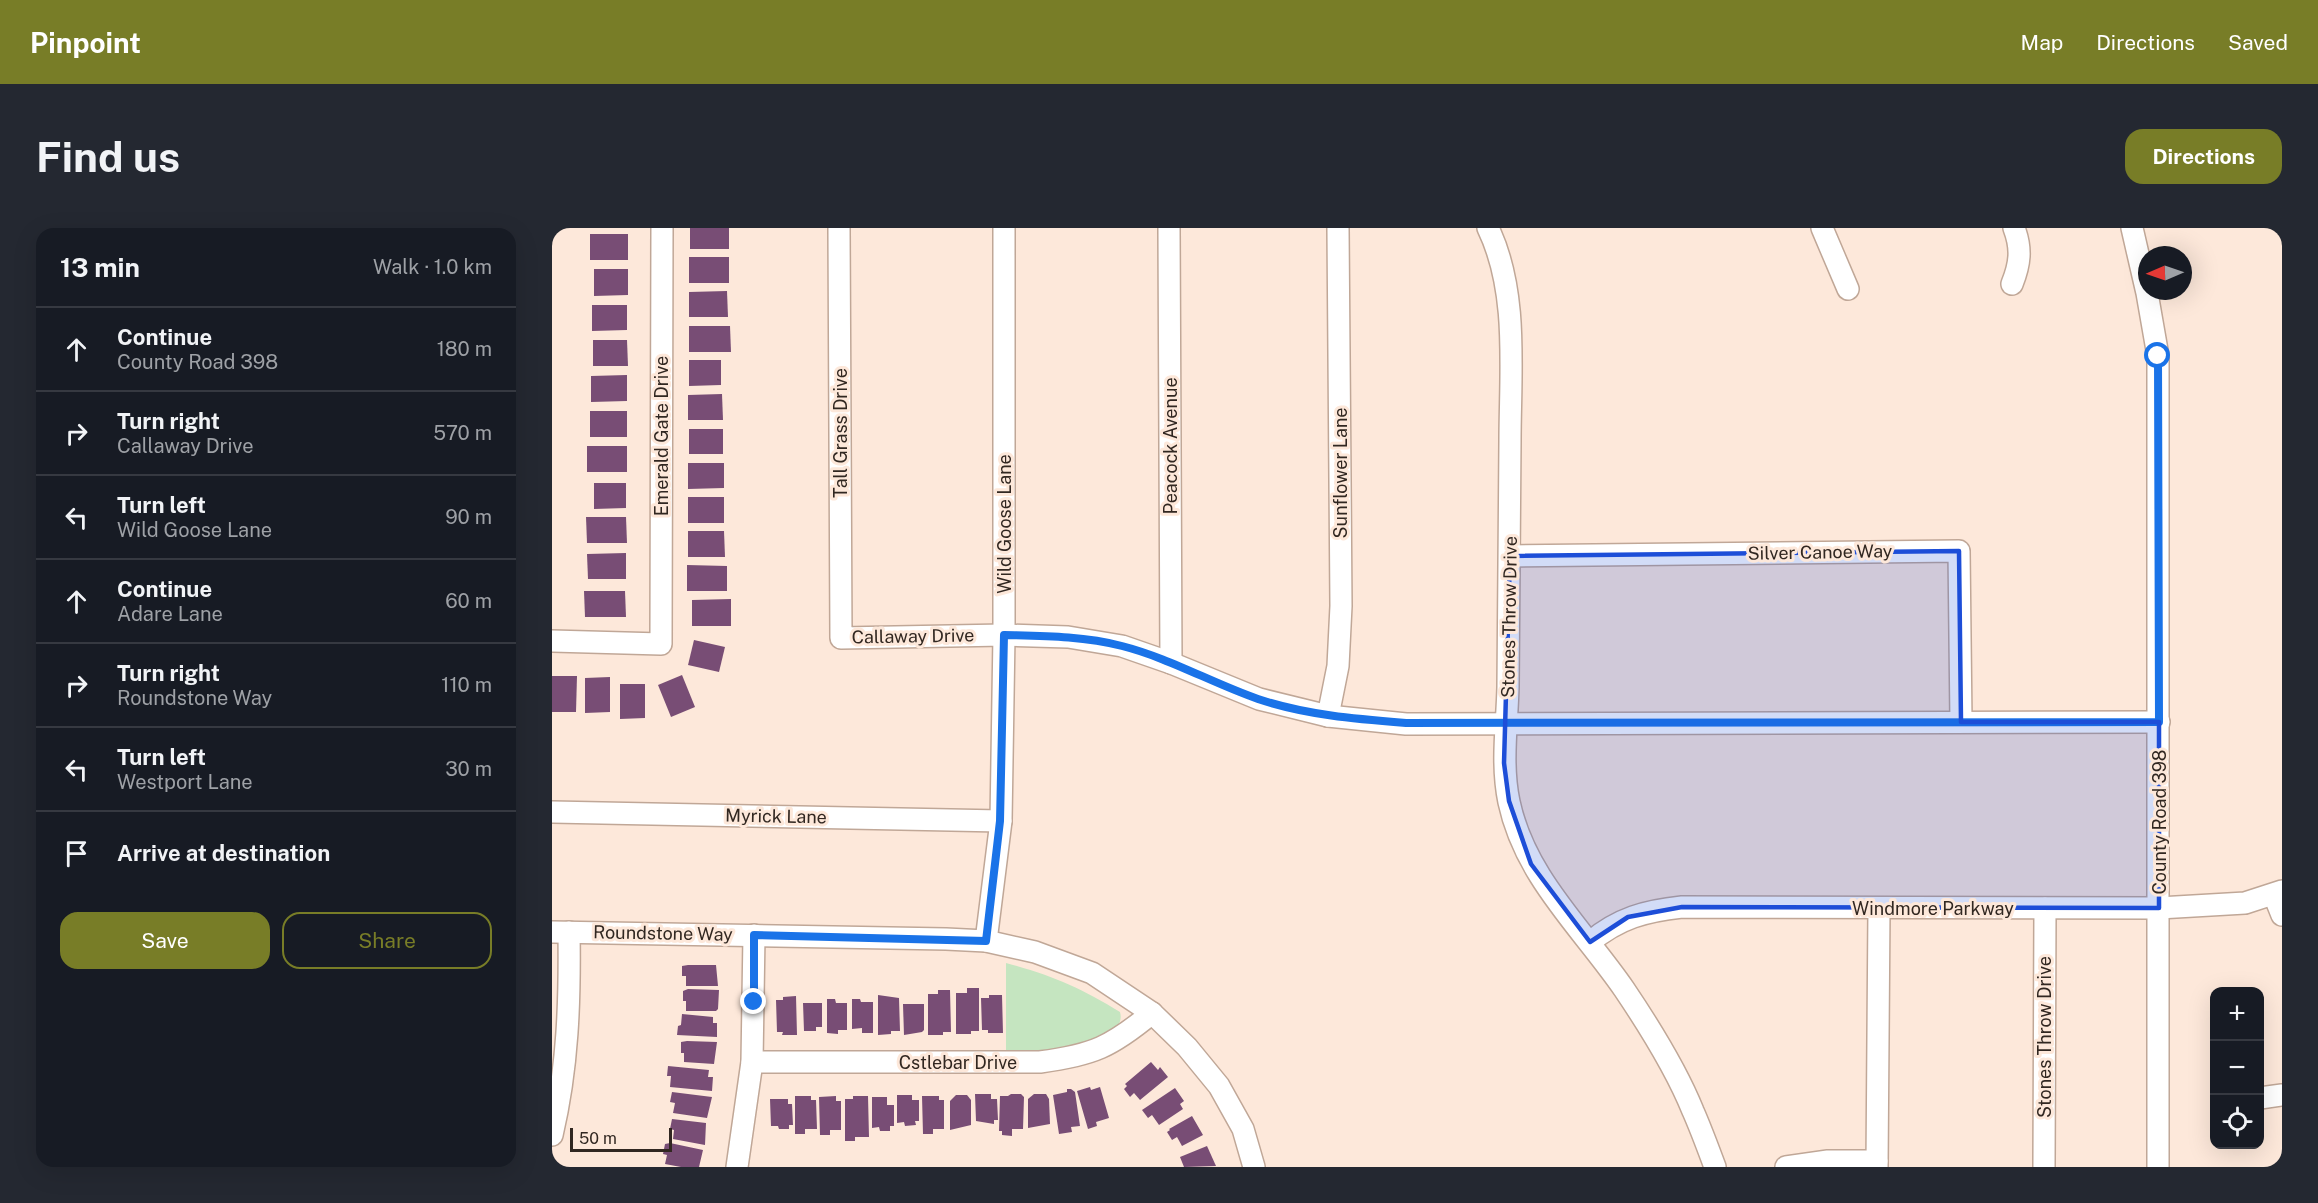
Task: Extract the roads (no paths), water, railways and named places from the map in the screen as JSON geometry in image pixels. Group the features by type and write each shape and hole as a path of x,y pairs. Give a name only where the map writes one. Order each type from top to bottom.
{"street":[{"name":"Emerald Gate Drive","path":"552,641 661,644 662,228"},
{"name":"Tall Grass Drive","path":"839,228 841,638"},
{"name":"Wild Goose Lane","path":"986,941 1000,821 1004,635 1004,228"},
{"name":"Peacock Avenue","path":"1170,228 1171,663"},
{"name":"Sunflower Lane","path":"1328,716 1338,666 1341,606 1338,228"},
{"name":"Stones Throw Drive","path":"1488,228 1504,279 1510,324 1510,556 1507,723 1504,763 1509,801 1518,834 1545,886 1590,942 1650,1029 1693,1109 1715,1167"},
{"path":"1822,228 1848,289"},
{"path":"2012,284 2020,263 2019,242 2014,228"},
{"name":"County Road 398","path":"2132,228 2158,356 2158,1167"},
{"name":"Silver Canoe Way","path":"1510,556 1959,551 1961,722"},
{"name":"Callaway Drive","path":"841,638 1004,635 1068,637 1122,646 1171,663 1259,699 1328,716 1406,723 2159,722"},
{"name":"Myrick Lane","path":"552,812 1000,821"},
{"path":"2278,893 2282,915"},
{"name":"Windmore Parkway","path":"1590,942 1605,929 1628,917 1682,907 2159,908 2245,903 2278,893"},
{"path":"1786,1167 1828,1161 1877,1164 1879,908"},
{"name":"Stones Throw Drive","path":"2044,1167 2045,908"},
{"path":"552,1135 559,1106 570,1010 560,932"},
{"name":"Roundstone Way","path":"560,932 986,941 1035,952 1092,973 1152,1013 1187,1047 1219,1086 1243,1129 1254,1167"},
{"path":"737,1167 752,1062 754,935"},
{"name":"Cstlebar Drive","path":"752,1062 1040,1062 1076,1057 1105,1046 1127,1034 1152,1013"},
{"path":"2264,1097 2282,1095"}]}
